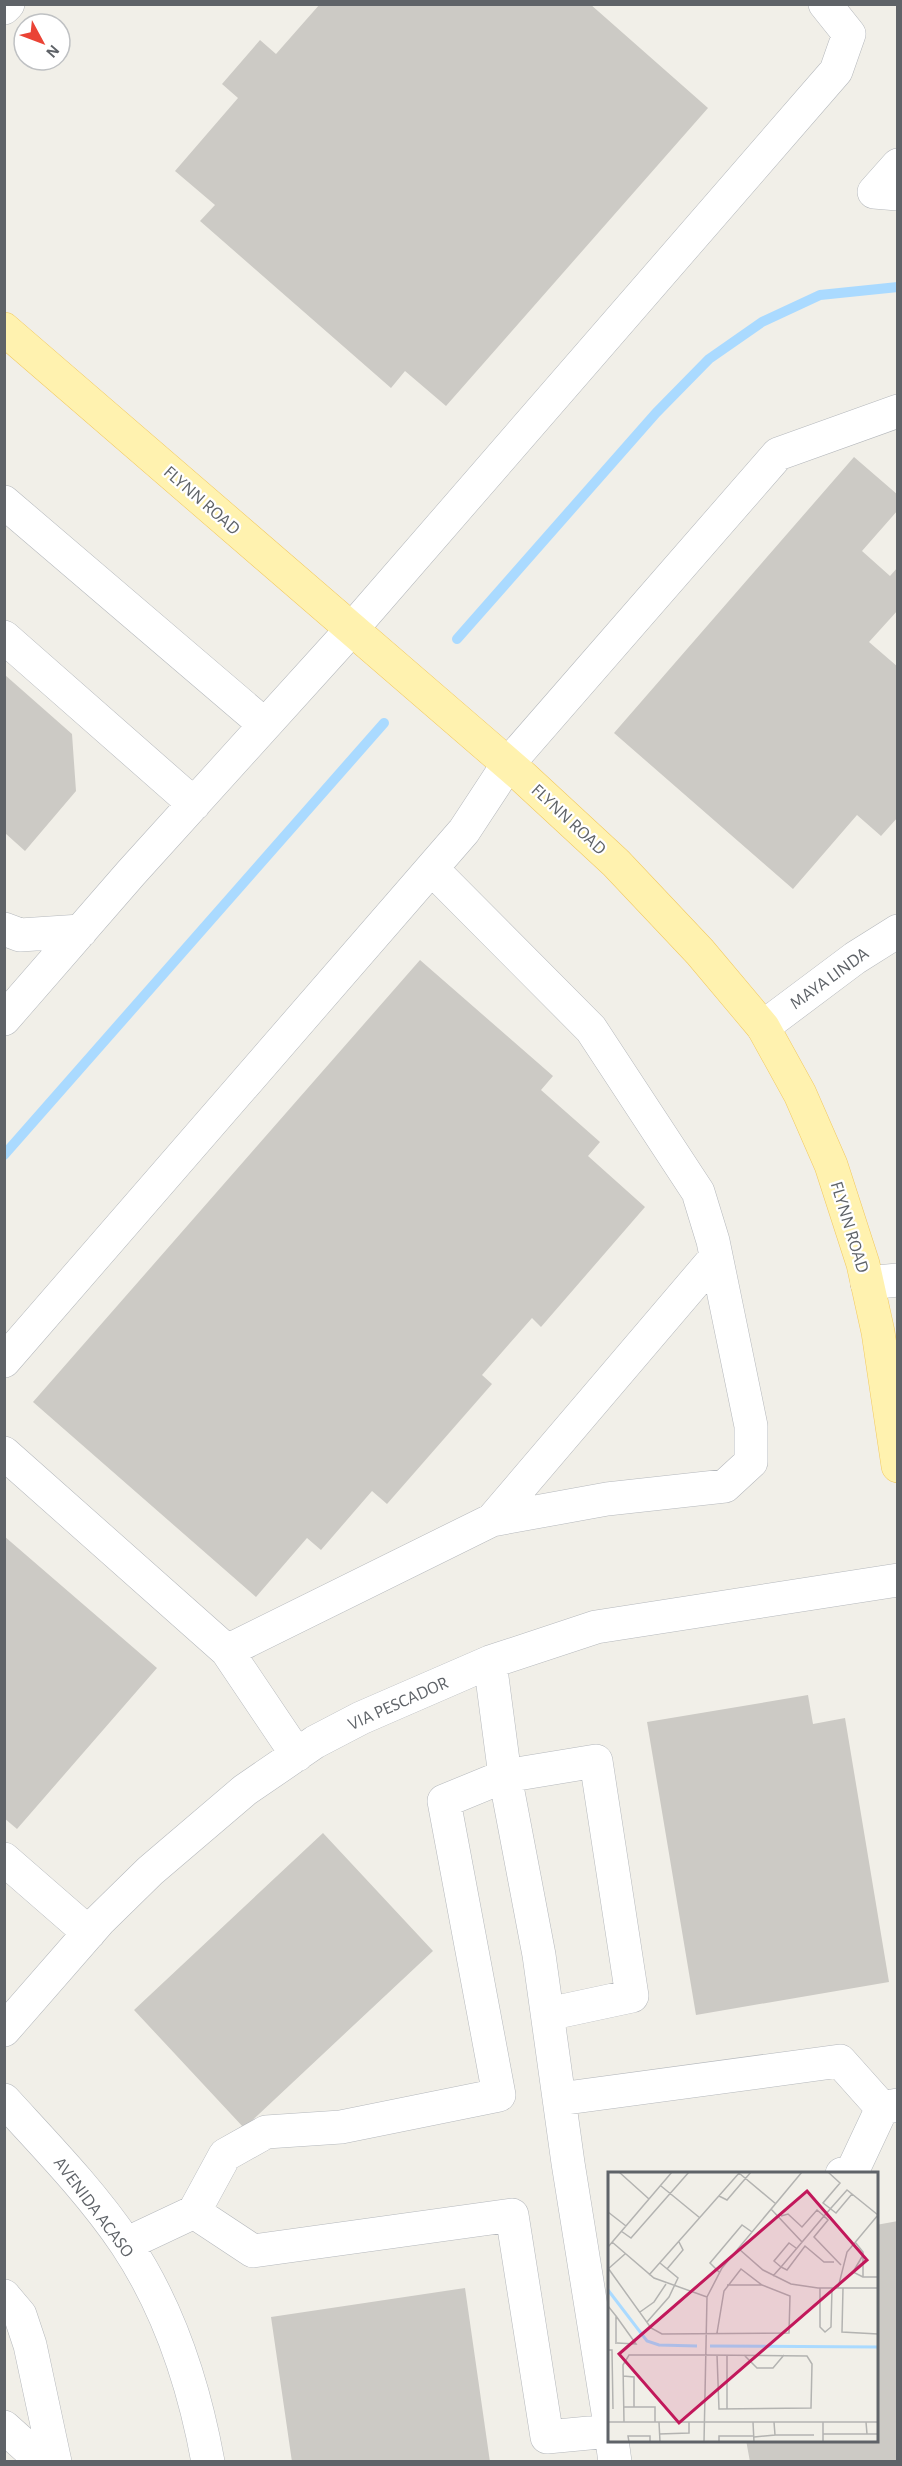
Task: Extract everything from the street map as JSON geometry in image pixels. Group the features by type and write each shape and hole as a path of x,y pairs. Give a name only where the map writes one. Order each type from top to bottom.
{"main road":[{"name":"FLYNN ROAD","path":"4,329 403,676 508,764 616,863 700,952 763,1027 800,1094 882,1281 878,1332 897,1466"}],"street":[{"path":"4,8 8,4"},
{"path":"4,1019 351,630 836,71 849,34 825,4"},
{"path":"897,165 873,192 897,194"},
{"path":"4,1361 464,831 508,764 778,454 897,411"},
{"path":"4,502 265,725"},
{"path":"4,637 194,804"},
{"path":"227,1651 492,1520 607,1498 725,1486 751,1461 751,1426 716,1257 698,1192 591,1029 432,868"},
{"path":"4,929 20,935 81,931"},
{"name":"MAYA LINDA","path":"763,1027 855,958 897,931"},
{"path":"492,1520 716,1257"},
{"path":"4,1453 227,1651 297,1755"},
{"name":"VIA PESCADOR","path":"8,2020 150,1871 245,1790 315,1742 361,1718 490,1662 596,1628 897,1580"},
{"path":"490,1662 505,1776 539,1955 608,2418"},
{"path":"126,2244 194,2212 225,2155 266,2132 341,2127 499,2095 444,1801 505,1776 596,1761 632,1996 548,2014"},
{"path":"4,1859 89,1933"},
{"path":"559,2099 840,2061 890,2106 852,2172"},
{"name":"AVENIDA ACASO","path":"4,2100 58,2159 126,2244 163,2311 185,2364 201,2419 208,2462"},
{"path":"194,2212 253,2251 512,2215 548,2437 608,2431"},
{"path":"4,2296 20,2315 30,2345 56,2462"},
{"path":"4,2427 43,2462"},
{"path":"612,2442 615,2462"}],"building":[{"path":"320,4 590,4 708,108 446,406 405,371 391,388 200,221 215,205 175,171 238,98 222,84 260,40 276,54"},
{"path":"854,457 898,495 898,510 862,551 890,576 898,567 898,610 869,642 898,667 898,817 881,836 857,815 793,889 614,733"},
{"path":"5,675 72,734 76,791 25,851 5,833"},
{"path":"420,960 553,1076 541,1090 600,1142 588,1156 645,1207 541,1327 532,1318 482,1375 492,1384 387,1504 372,1491 321,1550 307,1538 256,1597 33,1402"},
{"path":"4,1536 157,1668 17,1829 4,1818"},
{"path":"808,1695 813,1724 845,1718 889,1982 696,2015 647,1722"},
{"path":"323,1833 433,1951 244,2128 134,2010"},
{"path":"898,2221 898,2462 750,2462 746,2442 878,2442 878,2225"},
{"path":"465,2288 490,2462 292,2462 271,2317"}],"waterway":[{"path":"457,639 656,413 709,359 762,322 820,295 898,287"},
{"path":"4,1155 384,723"}]}
